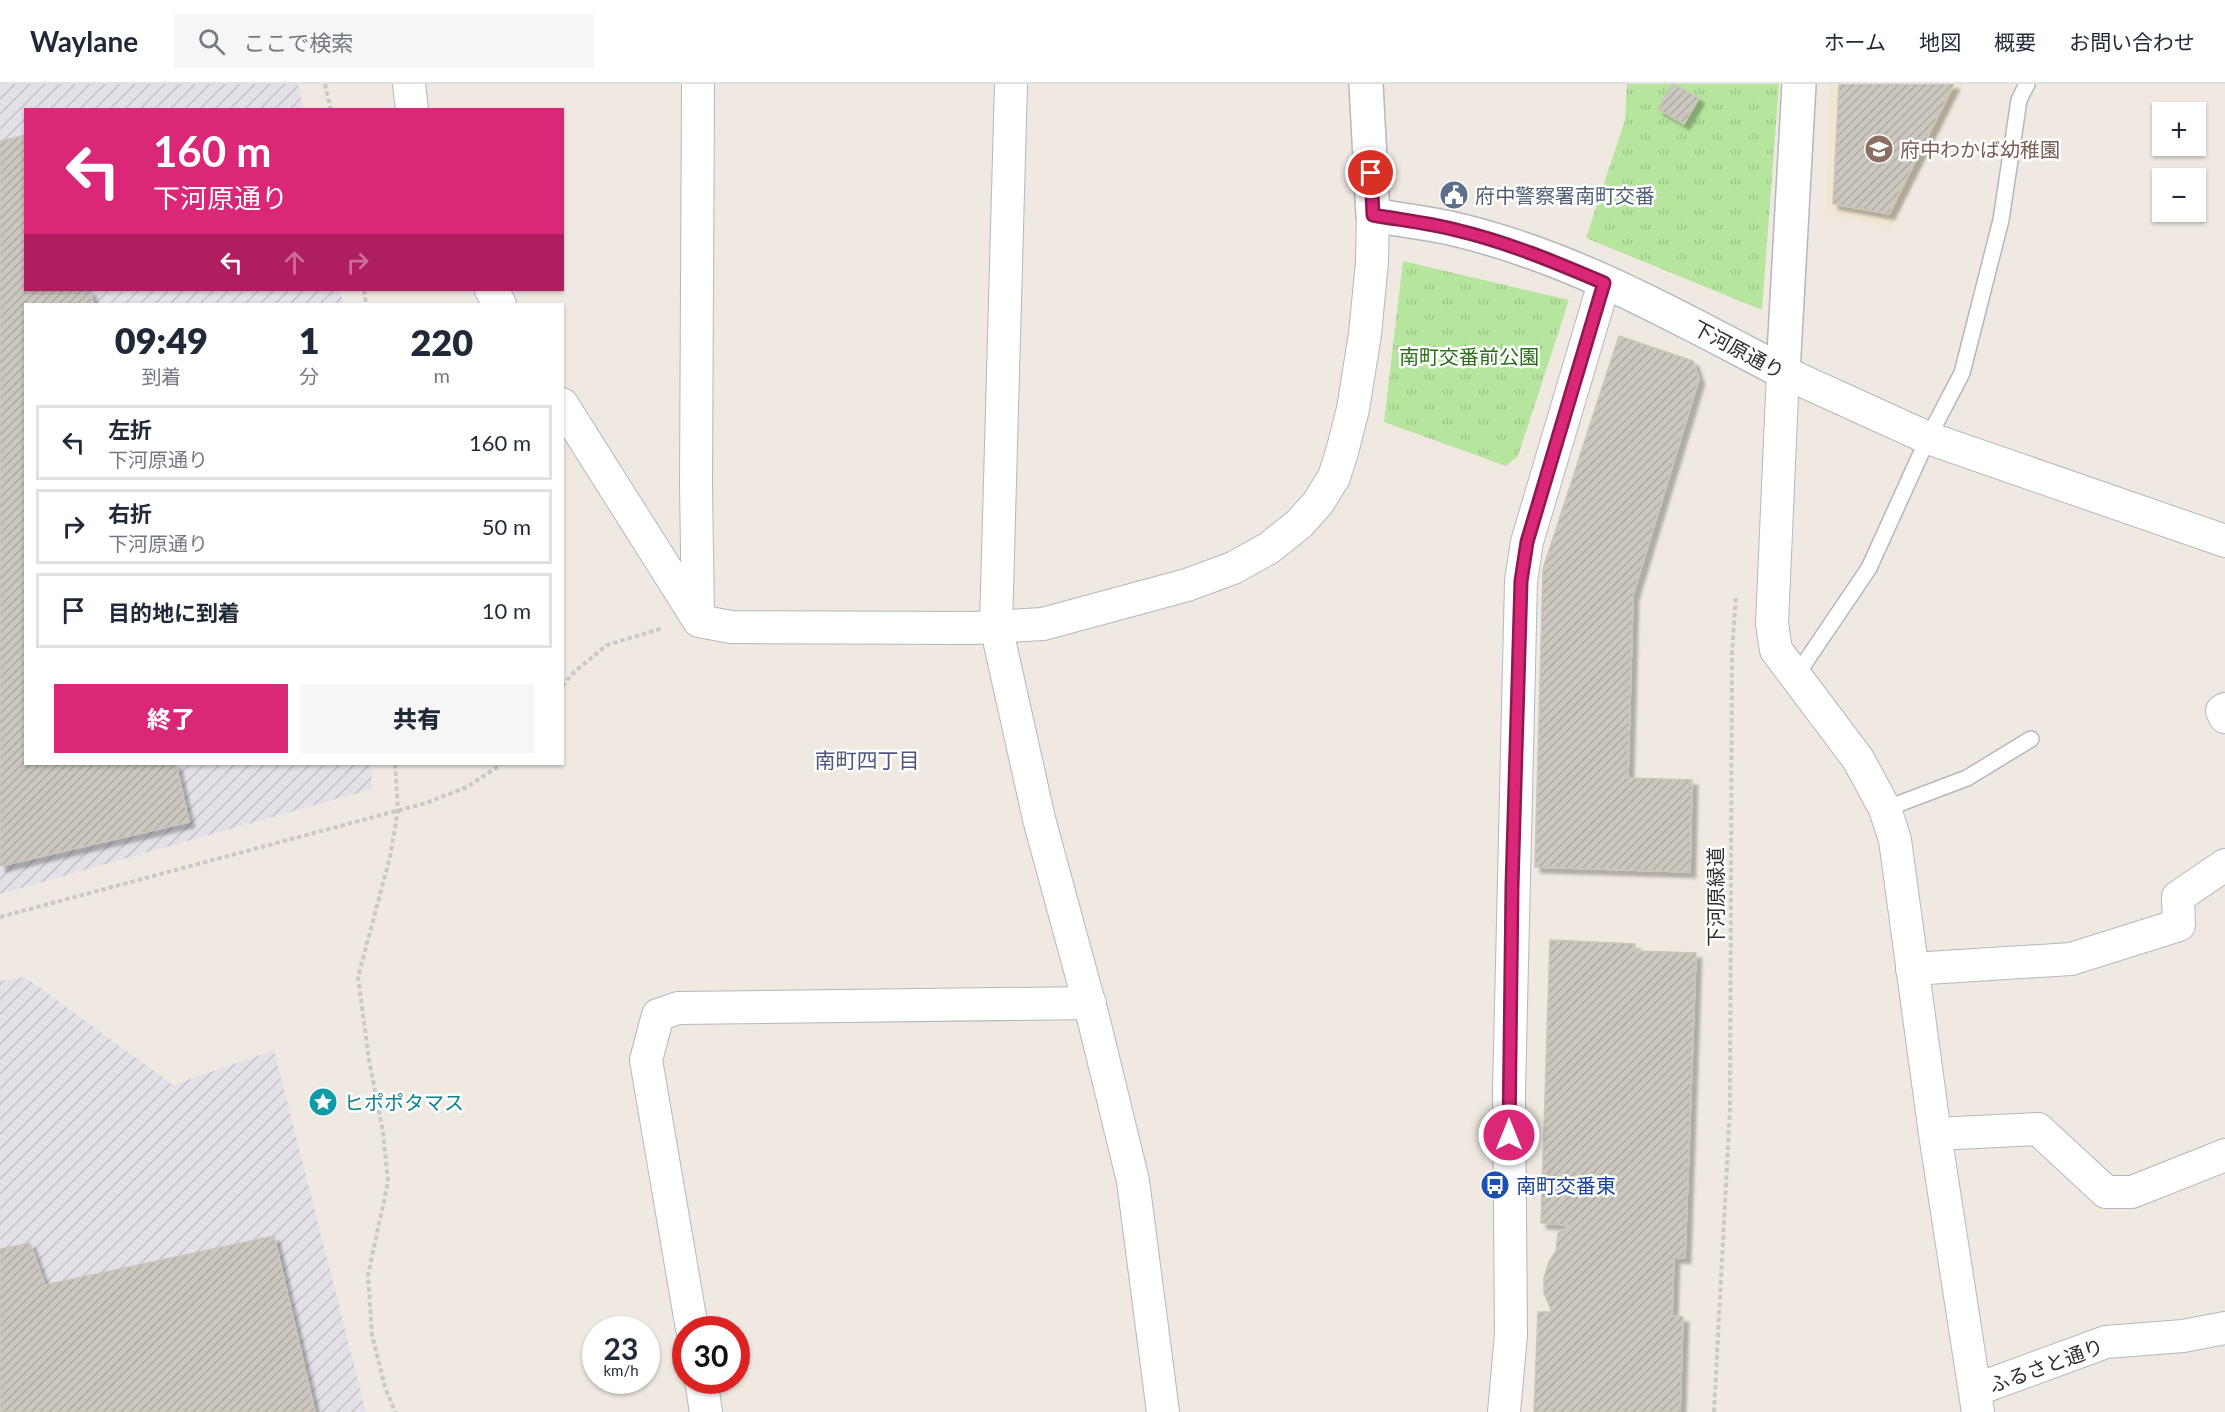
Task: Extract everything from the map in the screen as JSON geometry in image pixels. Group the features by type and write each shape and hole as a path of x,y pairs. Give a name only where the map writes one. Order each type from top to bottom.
{"street":[{"path":"409,84 412,108"},
{"path":"698,84 696,486 699,621"},
{"path":"1011,84 996,626 1039,819 1090,1003 1133,1182 1164,1412"},
{"path":"1799,84 1772,624 1776,650 1858,759 1885,809 1895,840 1935,1134 1976,1401"},
{"path":"564,407 699,621 731,627 973,628 1043,624 1187,585 1233,568 1269,548 1299,524 1312,510 1334,477 1353,409 1365,334 1372,261 1372,86"},
{"name":"下河原通り","path":"1373,215 1454,229 1545,258 1682,319 1783,372 1928,438 2225,541"},
{"path":"1504,1412 1511,1335 1509,1057 1521,581 1527,542 1604,283"},
{"path":"2225,709 2222,711 2225,717"},
{"path":"1912,969 2071,959 2179,925 2178,897 2225,865"},
{"path":"690,1316 646,1060 658,1015 678,1008 1090,1003"},
{"path":"1935,1134 2038,1129 2106,1191 2132,1192 2225,1155"},
{"name":"ふるさと通り","path":"1976,1401 2106,1342 2183,1336 2225,1328"},
{"path":"703,1394 706,1412"}],"lane":[{"path":"1796,676 1869,568 1928,438 1962,373 2001,220 2019,100 2027,84"},
{"path":"1885,809 1967,778 2031,739"}],"path":[{"path":"325,84 331,108"},
{"name":"下河原緑道","path":"1714,1412 1730,1108 1732,652 1737,593"},
{"path":"564,684 574,672 607,645 653,630 699,621"},
{"path":"395,765 398,810 390,857 358,977 369,1060 383,1132 388,1182 368,1275 372,1335 385,1387 395,1412"},
{"path":"0,917 426,802 467,787 500,765"}],"shaded area":[{"path":"0,84 298,84 303,108 24,108 24,291 340,291 343,303 24,303 24,765 371,765 372,789 0,894"},
{"name":"府中わかば幼稚園","path":"1830,84 1963,84 1891,227 1825,214"},
{"path":"25,977 173,1085 274,1050 366,1412 0,1412 0,981"}],"green space":[{"path":"1627,84 1779,84 1762,310 1586,238 1625,120"},
{"name":"南町交番前公園","path":"1403,261 1569,300 1518,456 1506,466 1384,422"}],"building":[{"path":"1673,84 1699,98 1684,124 1658,109"},
{"name":"府中わかば幼稚園","path":"1839,84 1954,84 1889,214 1833,204"},
{"path":"24,135 24,291 90,291 93,303 24,303 24,765 176,765 189,822 0,866 0,141"},
{"path":"1619,336 1693,361 1699,379 1633,595 1628,778 1692,780 1690,872 1535,867 1543,569"},
{"path":"1550,940 1635,944 1635,951 1696,953 1685,1258 1674,1257 1672,1316 1683,1317 1680,1412 1534,1412 1538,1312 1552,1312 1544,1293 1544,1278 1549,1262 1556,1251 1558,1234 1569,1225 1541,1223"},
{"path":"274,1236 315,1412 0,1412 0,1249 30,1243 45,1285"}],"place":[{"name":"府中わかば幼稚園","path":"1879,149"},
{"name":"府中警察署南町交番","path":"1454,195"},
{"name":"ヒポポタマス","path":"323,1102"},
{"name":"南町交番東","path":"1495,1185"}],"district":[{"name":"南町四丁目","path":"867,759"}],"route":[{"path":"1371,173 1373,215 1472,234 1545,258 1604,283 1527,542 1521,581 1512,886 1509,1135"}]}
